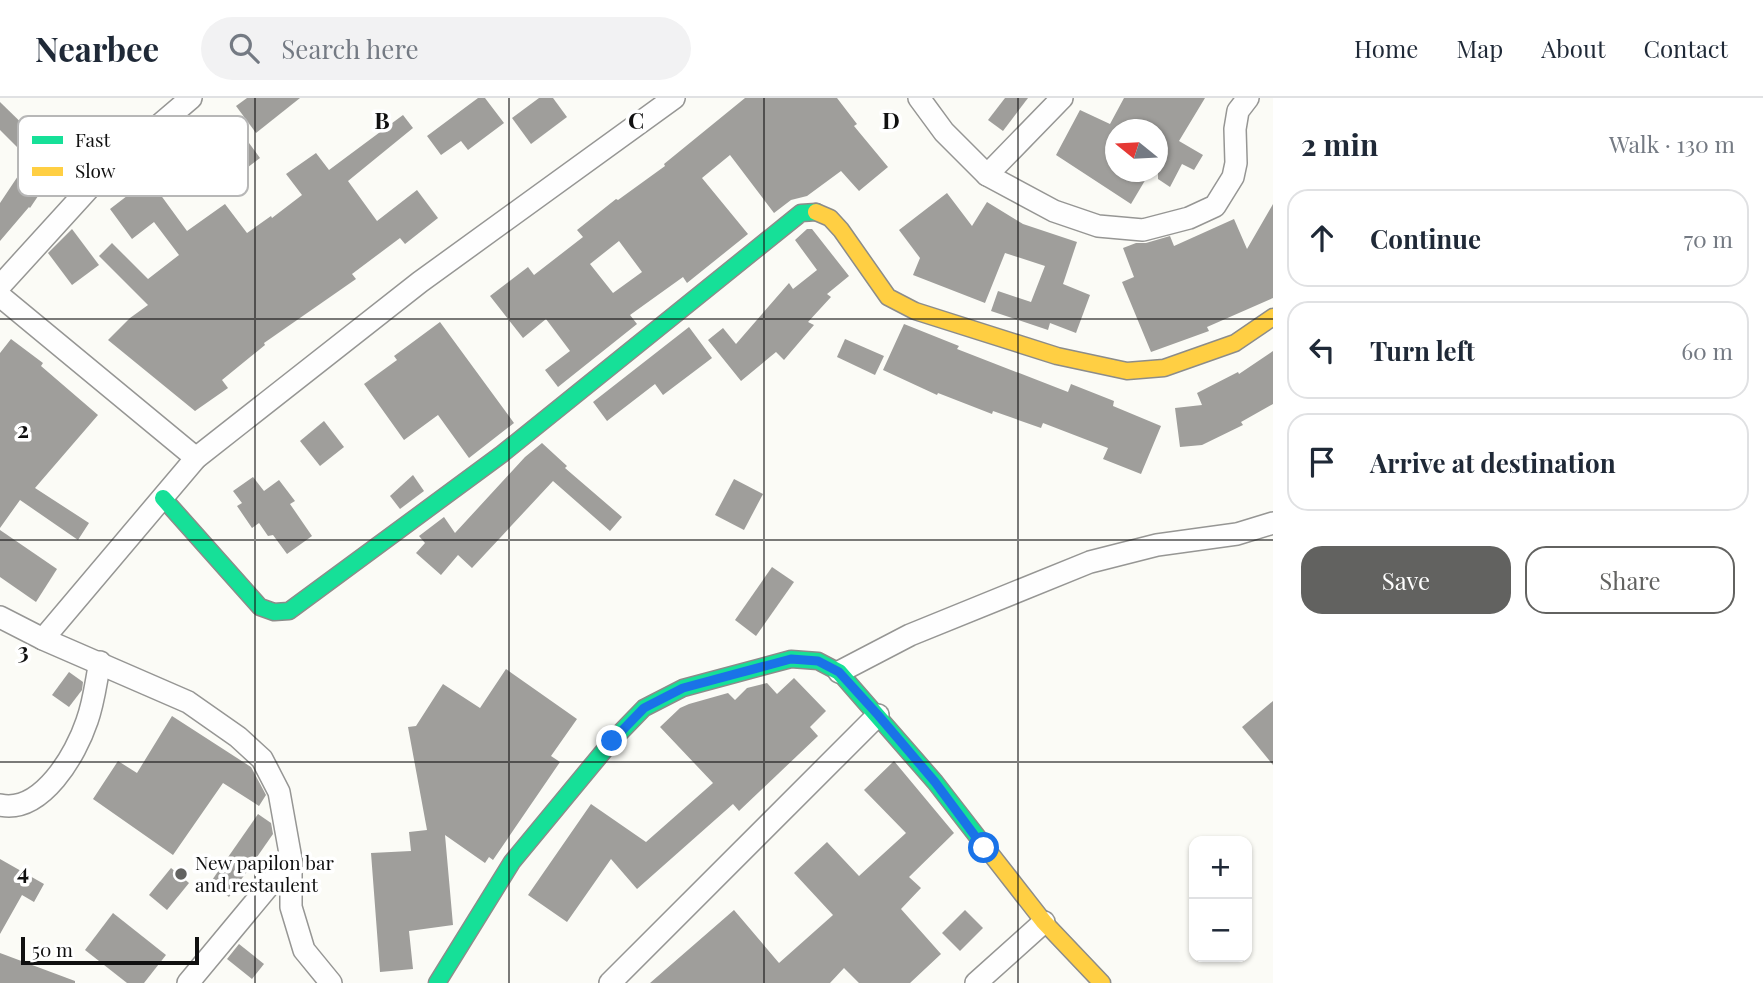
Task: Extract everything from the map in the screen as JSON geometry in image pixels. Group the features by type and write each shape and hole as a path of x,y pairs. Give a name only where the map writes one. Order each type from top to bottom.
{"street":[{"path":"170,116 191,98"},
{"path":"43,639 196,458 420,282 674,98"},
{"path":"919,98 944,132 987,175 1054,211 1098,226 1143,230 1189,218 1215,206 1228,187 1236,163 1235,129 1238,111 1248,98"},
{"path":"987,175 1062,98"},
{"path":"0,286 82,196"},
{"path":"163,498 260,607 274,612 289,611 502,454 802,213 817,212 830,218 888,297 915,311 1080,361 1127,371 1164,368 1235,343 1273,317"},
{"path":"0,296 196,458"},
{"path":"839,672 910,635 1090,562 1157,545 1237,534 1273,523"},
{"path":"0,617 43,639 188,702 238,737 262,759 279,792 291,859 290,907 304,950 331,983"},
{"path":"437,983 512,862 612,741 644,708 683,688 791,659 818,661 839,672 935,782 1044,922 1102,983"},
{"path":"0,805 11,807 35,798 55,779 76,748 88,719 100,662"},
{"path":"610,983 878,715"},
{"path":"188,983 291,859"},
{"path":"976,983 1044,922"}],"building":[{"path":"247,98 300,98 256,133 248,122 248,116 243,116 236,106"},
{"path":"478,98 485,98 504,123 468,150 461,141 441,155 427,136"},
{"path":"539,98 553,98 567,117 531,144 512,118"},
{"path":"745,98 837,98 857,124 854,126 888,167 859,191 841,171 807,196 791,200 774,213 730,155 702,178 748,234 687,283 683,277 630,315 637,324 558,387 545,370 570,351 546,319 523,338 490,296 528,267 534,275 583,237 577,230 616,199 665,166 664,164","holes":["619,241 642,272 613,293 590,264"]},
{"path":"1005,98 1028,98 1003,131 988,120"},
{"path":"1124,98 1205,98 1179,141 1203,155 1194,170 1182,164 1170,187 1162,182 1168,182 1168,119 1113,119"},
{"path":"0,102 18,120 18,148 0,130"},
{"path":"1080,110 1105,122 1105,182 1144,182 1131,204 1056,155"},
{"path":"403,115 413,128 348,181 377,221 417,190 438,218 405,244 400,238 352,274 356,279 264,343 265,345 222,380 228,388 195,411 108,340 148,305 99,256 112,243 148,279 179,255 154,222 132,239 110,209 127,196 161,196 187,231 225,204 247,233 302,195 286,174 316,153 329,170"},
{"path":"248,142 260,158 248,167"},
{"path":"18,176 18,196 38,196 0,241 0,203"},
{"path":"947,193 972,226 987,202 1023,224 1077,242 1063,284 1090,295 1076,333 1050,323 1048,330 991,311 998,291 1031,302 1045,266 1005,253 985,303 913,275 920,258 899,230"},
{"path":"1273,204 1273,298 1207,327 1209,331 1151,352 1122,282 1134,277 1123,248 1170,236 1174,246 1234,219 1247,249"},
{"path":"72,229 99,265 72,285 48,253"},
{"path":"807,229 812,229 849,276 827,294 831,297 808,322 814,325 784,360 776,352 741,381 708,340 723,328 736,344 789,283 793,289 817,270 795,240"},
{"path":"440,322 514,423 469,458 438,415 404,440 364,384 397,360 394,356"},
{"path":"904,324 959,346 957,349 1068,392 1071,384 1114,401 1113,406 1161,426 1141,474 1103,459 1108,448 1043,423 1041,428 993,411 992,414 938,393 937,395 883,370"},
{"path":"689,327 712,358 663,395 655,384 607,421 593,402"},
{"path":"11,339 43,363 41,366 98,415 35,488 89,523 78,540 20,500 0,528 0,353"},
{"path":"845,339 884,356 875,375 837,357"},
{"path":"1273,351 1273,404 1241,422 1243,425 1202,445 1180,447 1175,408 1202,405 1197,393 1238,372 1239,374"},
{"path":"324,421 344,447 320,466 300,441"},
{"path":"542,443 567,466 565,468 622,517 610,531 553,481 472,568 458,555 441,575 416,553 425,543 419,536 444,517 455,533 525,457"},
{"path":"413,475 424,491 400,509 390,496"},
{"path":"253,477 264,491 279,480 295,501 290,504 312,536 287,554 273,535 268,536 259,523 252,528 237,506 242,503 233,491"},
{"path":"734,479 763,494 744,530 715,515"},
{"path":"0,530 57,569 36,602 0,577"},
{"path":"772,567 794,582 756,636 735,620"},
{"path":"506,669 577,719 551,756 560,762 493,860 489,857 485,863 445,835 453,925 409,931 413,969 380,972 371,853 411,851 409,832 427,830 408,727 416,726 443,684 480,708"},
{"path":"69,672 83,682 82,690 69,707 52,695"},
{"path":"794,678 826,711 810,727 818,736 739,811 733,804 637,889 611,859 567,922 528,895 591,804 646,842 713,783 660,727 680,708 728,693 735,700 747,688 767,683 777,694"},
{"path":"1273,701 1273,765 1242,727"},
{"path":"172,716 251,767 266,795 259,806 223,783 173,855 93,799 118,761 137,773"},
{"path":"894,761 954,833 909,877 921,888 901,909 941,954 910,983 859,983 844,968 830,983 650,983 734,910 779,963 833,915 794,873 827,842 859,876 906,833 864,790"},
{"path":"258,814 271,823 273,834 229,897 210,883"},
{"path":"0,859 44,884 34,902 22,895 0,934"},
{"path":"171,868 189,883 167,910 149,895"},
{"path":"965,910 983,928 960,951 942,933"},
{"path":"113,913 166,955 144,983 127,983 85,950"},
{"path":"239,944 264,964 252,979 227,959"},
{"path":"0,953 75,981 75,983 0,983"}],"traffic: fast":[{"path":"163,498 260,607 274,612 289,611 502,454 801,213 816,212"},
{"path":"437,983 512,862 612,741 644,708 683,688 791,659 818,661 839,672 935,782 983,844"}],"traffic: slow":[{"path":"816,212 830,218 841,230 888,297 915,311 1057,356 1127,371 1164,368 1235,343 1273,317"},
{"path":"983,844 1044,922 1102,983"}],"place":[{"name":"New papilon bar and restaulent","path":"181,874"}],"route":[{"path":"612,741 644,708 683,688 791,659 818,661 839,672 878,715 935,782 984,848"}]}
